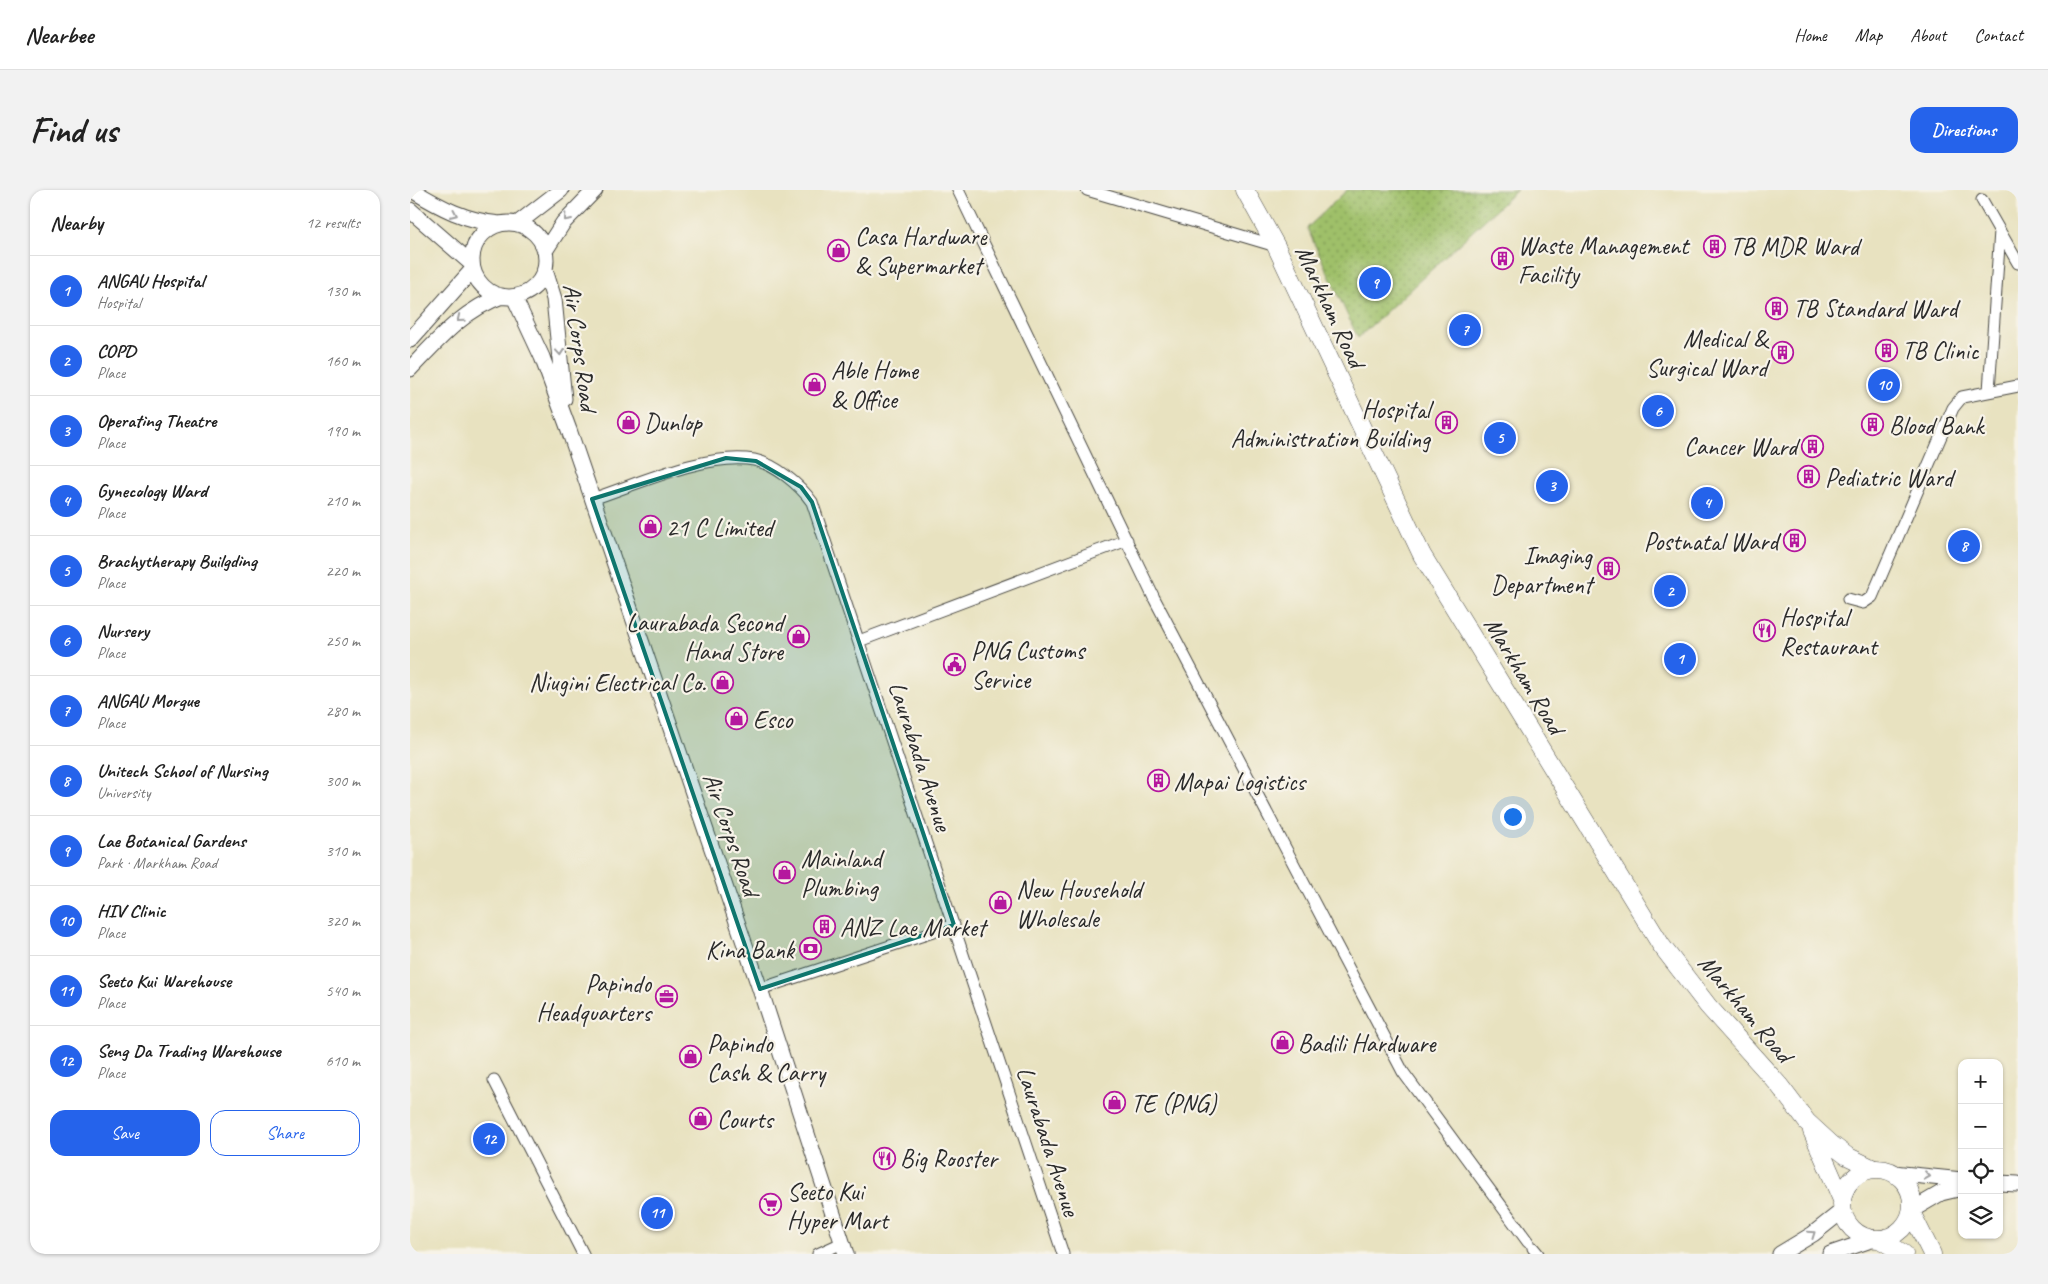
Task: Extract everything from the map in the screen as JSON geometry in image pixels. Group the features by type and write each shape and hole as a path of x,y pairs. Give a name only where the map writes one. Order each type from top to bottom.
{"main road":[{"name":"Markham Road","path":"1245,190 1276,246 1422,555 1660,945 1708,1006 1778,1085 1807,1122 1847,1156 1874,1169"},
{"name":"Markham Road","path":"1807,1122 1836,1181 1842,1205"},
{"path":"1877,1240 1900,1231 1912,1212 1913,1199 1909,1188 1893,1172 1874,1169 1856,1176 1849,1183 1842,1205 1850,1227 1865,1238 1877,1240 1904,1254"},
{"path":"1912,1212 1932,1254"}],"street":[{"path":"410,369 460,318 485,302 527,292 538,283 545,270 545,251 535,234 517,224 502,224 464,218 441,208 412,190"},
{"path":"517,224 561,190"},
{"path":"545,251 563,223 595,190"},
{"path":"958,190 1159,607 1403,1072 1528,1242"},
{"path":"1087,190 1276,246"},
{"path":"1982,200 2018,263"},
{"path":"410,210 472,267 482,285 491,293 508,297"},
{"path":"410,340 472,267 472,252 484,233 502,224"},
{"path":"1988,391 2000,231"},
{"name":"Air Corps Road","path":"545,270 556,307 569,430"},
{"name":"Air Corps Road","path":"508,297 542,356 569,430 760,989 844,1248"},
{"path":"1848,599 1863,603 1872,597 1953,408 1962,397 2018,386"},
{"name":"Laurabada Avenue","path":"592,499 693,466 726,458 756,461 785,476 801,487 812,502 1063,1254"},
{"path":"859,641 1127,540"},
{"path":"760,989 954,925"},
{"path":"494,1080 582,1254"},
{"path":"1893,1172 1958,1180"},
{"path":"2003,1183 2018,1185"},
{"path":"2003,1187 2018,1185"},
{"path":"1912,1212 1941,1193 1958,1189"},
{"path":"1780,1254 1813,1234 1842,1205"},
{"path":"1830,1254 1877,1240"},
{"path":"818,1254 844,1248"},
{"path":"1534,1254 1533,1248 1538,1254"}],"highlighted area":[{"path":"726,458 756,461 801,487 812,502 954,925 760,989 592,499"}],"green space":[{"path":"1347,190 1517,190 1358,338 1307,228"}],"place":[{"name":"TB MDR Ward","path":"1714,246"},
{"name":"Casa Hardware & Supermarket","path":"839,250"},
{"name":"Waste Management Facility","path":"1502,259"},
{"name":"Lae Botanical Gardens","path":"1375,283"},
{"name":"TB Standard Ward","path":"1777,308"},
{"name":"ANGAU Morgue","path":"1465,330"},
{"name":"TB Clinic","path":"1886,350"},
{"name":"Medical & Surgical Ward","path":"1783,352"},
{"name":"Able Home & Office","path":"815,384"},
{"name":"HIV Clinic","path":"1884,385"},
{"name":"Nursery","path":"1658,411"},
{"name":"Dunlop","path":"628,422"},
{"name":"Hospital Administration Building","path":"1446,423"},
{"name":"Blood Bank","path":"1873,425"},
{"name":"Brachytherapy Builgding","path":"1500,438"},
{"name":"Cancer Ward","path":"1813,446"},
{"name":"Pediatric Ward","path":"1809,477"},
{"name":"Operating Theatre","path":"1552,486"},
{"name":"Gynecology Ward","path":"1707,503"},
{"name":"21 C Limited","path":"650,527"},
{"name":"Postnatal Ward","path":"1794,541"},
{"name":"Unitech School of Nursing","path":"1964,546"},
{"name":"Imaging Department","path":"1608,569"},
{"name":"COPD","path":"1670,591"},
{"name":"Hospital Restaurant","path":"1764,631"},
{"name":"Laurabada Second Hand Store","path":"799,636"},
{"name":"ANGAU Hospital","path":"1680,659"},
{"name":"PNG Customs Service","path":"955,664"},
{"name":"Niugini Electrical Co.","path":"722,682"},
{"name":"Esco","path":"737,719"},
{"name":"Mapai Logistics","path":"1158,781"},
{"name":"Mainland Plumbing","path":"785,872"},
{"name":"New Household Wholesale","path":"1000,903"},
{"name":"ANZ Lae Market","path":"824,927"},
{"name":"Kina Bank","path":"810,949"},
{"name":"Papindo Headquarters","path":"667,997"},
{"name":"Badili Hardware","path":"1282,1043"},
{"name":"Papindo Cash & Carry","path":"691,1057"},
{"name":"TE (PNG)","path":"1115,1103"},
{"name":"Courts","path":"701,1119"},
{"name":"Seng Da Trading Warehouse","path":"489,1139"},
{"name":"Big Rooster","path":"884,1158"},
{"name":"Seeto Kui Hyper Mart","path":"771,1205"},
{"name":"Seeto Kui Warehouse","path":"657,1213"}]}
